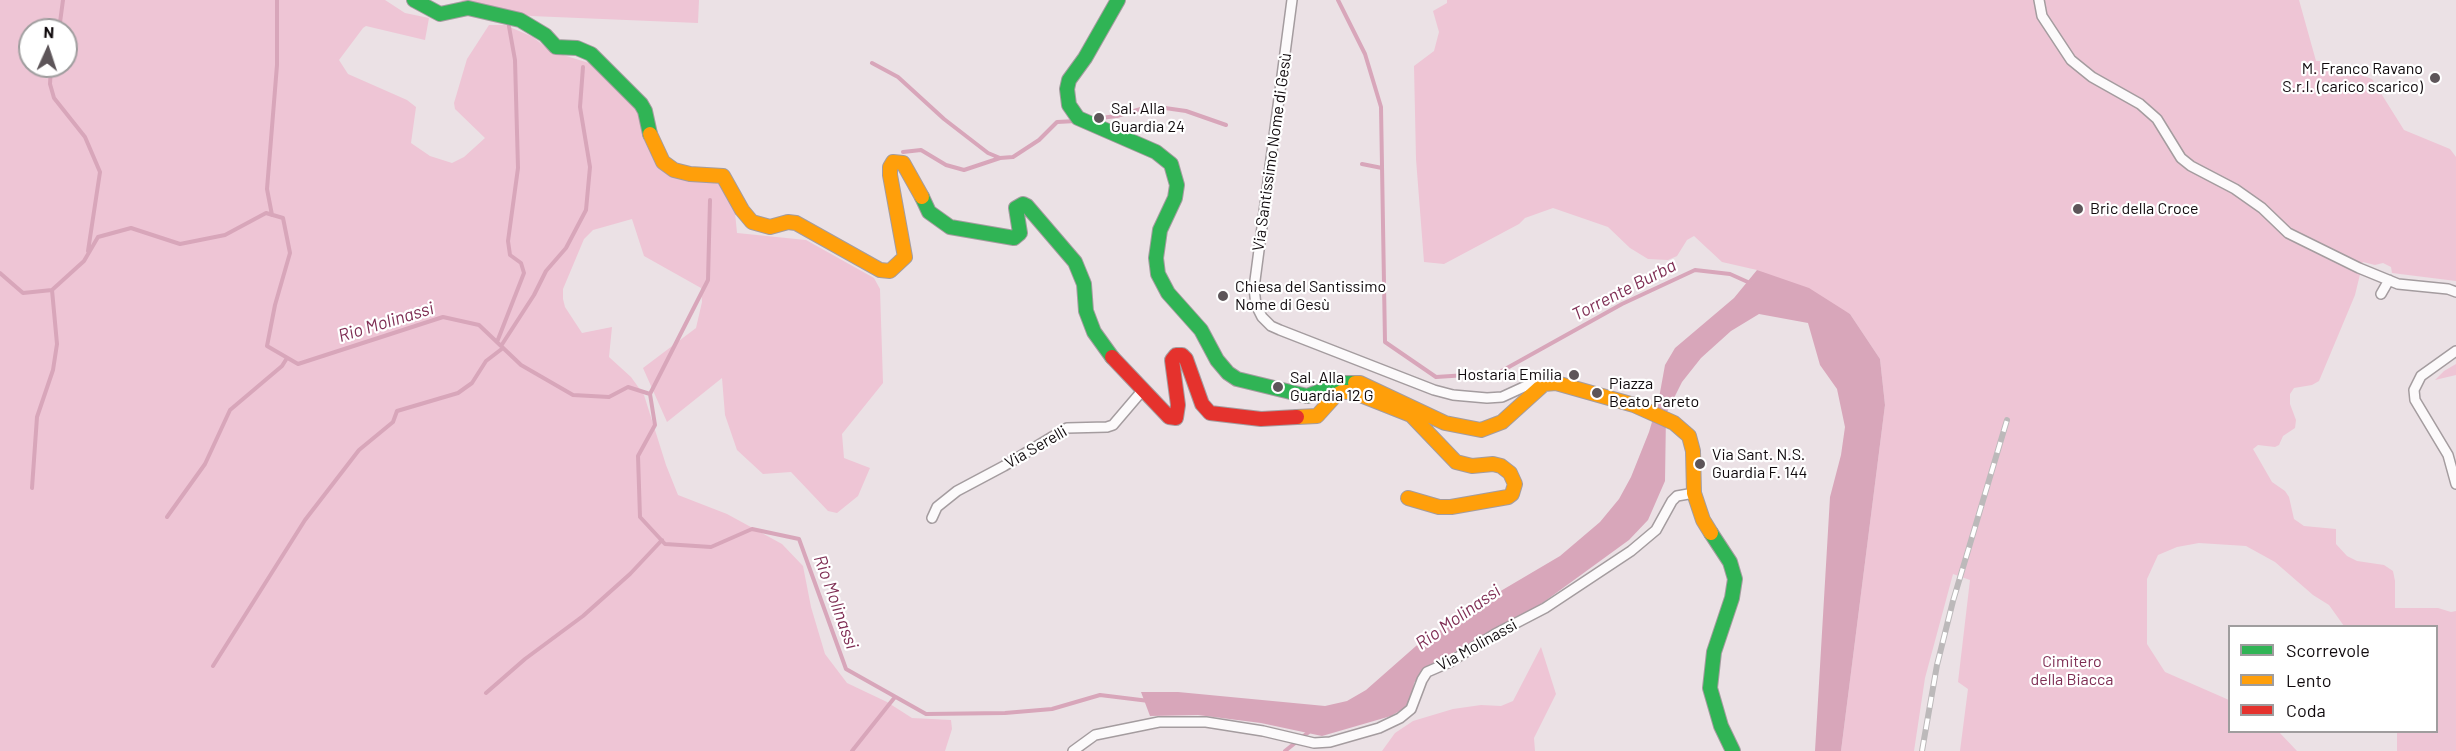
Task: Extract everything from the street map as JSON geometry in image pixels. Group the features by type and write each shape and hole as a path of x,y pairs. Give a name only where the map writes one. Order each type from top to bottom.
{"street":[{"path":"414,0 440,14 468,8 520,20 545,35 556,47 577,48 591,54 641,104 645,111 652,142 663,162 674,170 690,174 723,176 742,210 752,222 770,227 788,222 796,223 880,270 890,271 905,257 890,175 893,162 903,164 930,212 950,227 1014,238 1020,233 1016,208 1023,204 1027,206 1075,262 1082,277 1086,311 1094,332 1118,366 1166,415 1176,418 1178,395 1173,360 1179,354 1186,359 1202,404 1210,413 1262,419 1317,416 1336,395 1348,391 1360,393 1456,427 1489,428 1502,422 1535,391 1550,382 1634,405 1674,423 1684,429 1692,442 1694,493 1703,520 1730,562 1735,579 1732,598 1714,652 1710,688 1712,702 1733,751"},
{"path":"1118,0 1085,58 1069,80 1068,97 1072,111 1078,118 1156,152 1171,164 1177,185 1175,198 1160,230 1156,258 1158,274 1168,293 1201,330 1217,360 1228,373 1237,379 1306,396 1342,383 1360,383 1413,412 1456,462 1472,466 1493,464 1501,466 1510,473 1515,484 1512,494 1508,497 1451,507 1439,507 1408,498"},
{"name":"Via Santissimo Nome di Gesù","path":"1292,0 1254,288 1256,305 1262,317 1270,326 1443,393 1487,398 1502,397 1539,380 1550,382"},
{"path":"2039,0 2042,16 2071,60 2092,77 2140,104 2157,119 2181,158 2191,166 2235,189 2262,208 2288,233 2359,268 2398,284 2448,289 2456,292"},
{"path":"2381,294 2389,280"},
{"path":"2456,351 2421,376 2414,390 2415,400 2448,455 2456,484"},
{"name":"Via Serelli","path":"932,518 937,507 957,491 1067,428 1107,427 1113,424 1142,391"},
{"name":"Via Molinassi","path":"1073,751 1095,735 1159,722 1206,722 1263,731 1314,743 1350,737 1400,718 1411,709 1427,672 1450,663 1496,634 1545,608 1631,551 1656,530 1671,501 1677,496 1694,493"}],"green space":[{"path":"0,0 385,0 405,13 429,18 425,40 366,26 339,60 348,74 407,100 416,107 411,143 430,156 452,163 464,157 485,138 455,109 454,103 467,59 489,25 505,25 533,37 550,51 589,63 638,111 644,135 682,176 719,184 734,202 737,233 806,240 874,278 880,289 883,383 842,434 844,458 870,468 858,496 837,513 828,511 791,472 763,474 737,450 725,415 722,378 667,422 643,368 696,328 702,302 701,288 644,256 632,219 593,230 584,239 563,289 563,299 565,307 582,333 612,327 609,357 631,377 644,395 678,495 727,514 782,544 803,566 811,607 825,654 847,683 887,702 912,718 951,720 952,729 945,751 0,751"},
{"path":"461,0 699,0 698,23 531,16 466,4"},
{"name":"Cimitero della Biacca","path":"1447,0 2299,0 2316,61 2325,61 2372,79 2404,130 2450,149 2456,157 2456,281 2392,273 2391,267 2383,263 2375,265 2363,262 2355,295 2319,381 2312,385 2294,388 2290,394 2290,404 2296,420 2295,428 2283,436 2279,445 2275,447 2258,445 2253,449 2272,482 2285,491 2289,497 2294,519 2304,526 2336,529 2336,544 2347,556 2357,561 2384,565 2393,571 2395,608 2438,608 2451,612 2456,611 2456,751 2397,751 2397,733 2438,733 2438,625 2343,625 2329,605 2313,595 2275,562 2246,546 2199,543 2177,547 2158,555 2147,579 2147,644 2165,672 2228,700 2228,733 2280,733 2297,751 1960,751 1968,689 1958,682 1970,580 1953,574 1925,678 1914,751 1841,751 1885,405 1880,359 1850,314 1757,270 1722,262 1694,236 1687,240 1677,256 1668,260 1648,259 1630,248 1608,227 1553,208 1525,218 1519,224 1444,264 1424,262 1416,159 1414,66 1434,51 1439,32 1433,11 1447,3"},
{"path":"2456,364 2456,375 2435,380 2444,371"},
{"path":"1541,647 1556,694 1534,738 1535,751 1382,751 1395,733 1413,721 1453,709 1481,705 1501,706 1513,701"}],"shaded area":[{"path":"1757,270 1809,288 1850,314 1880,359 1885,405 1841,751 1815,751 1830,497 1841,455 1845,427 1837,389 1820,365 1808,323 1759,314 1731,331 1701,358 1682,382 1666,414 1665,481 1648,520 1629,540 1541,604 1424,669 1414,683 1413,693 1406,707 1391,716 1322,736 1261,723 1198,715 1150,716 1141,692 1178,692 1325,706 1347,701 1366,690 1416,646 1482,602 1560,556 1600,522 1619,499 1631,477 1649,432 1659,398 1665,365 1675,348 1734,298"}],"waterway":[{"path":"61,18 63,0"},
{"path":"272,215 267,189 277,65 277,0"},
{"name":"Torrente Burba","path":"1338,0 1365,54 1381,107 1385,342 1436,377 1498,373 1622,304 1695,270 1730,274 1750,283"},
{"path":"497,342 524,273 521,263 510,255 508,241 518,168 515,60 508,21"},
{"path":"872,63 898,77 944,119 988,153 1000,158 1013,157 1039,140 1057,122 1076,121"},
{"path":"501,346 534,295 546,271 566,248 586,210 590,167 580,107 583,67"},
{"path":"50,78 54,98 85,137 100,172 88,251"},
{"path":"1092,119 1117,116 1151,106 1186,111 1226,125"},
{"path":"903,152 921,150 946,165 964,170 1000,158"},
{"path":"1362,164 1382,168"},
{"path":"650,394 708,280 710,200"},
{"name":"Rio Molinassi","path":"0,273 23,293 52,290 84,261 98,237 131,228 180,244 225,235 266,213 283,218 290,253 275,305 267,346 298,364 443,317 479,325 521,365 573,395 609,397 628,387 650,394 655,425 638,456 640,517 665,544 711,547 752,529 799,539 846,669 926,714 1005,713 1052,709 1100,695 1149,701"},
{"path":"32,488 37,417 53,370 57,344 52,290"},
{"path":"213,666 305,520 359,450 393,422 397,411 458,393 472,383 486,361 503,348"},
{"path":"167,517 205,464 230,410 282,366 287,358"},
{"path":"486,693 525,659 583,616 630,574 662,540"},
{"path":"852,751 895,697"},
{"path":"1285,751 1310,731"}],"railway":[{"path":"1922,751 1937,665 1953,601 2007,420"}],"traffic: fast":[{"path":"414,0 440,14 468,8 520,20 545,35 556,47 577,48 591,54 641,104 645,111 650,134"},
{"path":"1118,0 1085,58 1069,80 1067,89 1069,105 1078,118 1156,152 1171,164 1177,185 1175,198 1160,230 1156,258 1158,274 1168,293 1201,330 1217,360 1228,373 1237,379 1307,396 1342,383 1355,383"},
{"path":"922,197 929,212 950,227 1014,238 1020,233 1016,208 1023,204 1027,206 1075,262 1084,284 1086,311 1094,332 1112,357"},
{"path":"1711,533 1730,562 1735,579 1732,598 1714,652 1710,688 1721,726 1733,751"}],"traffic: slow":[{"path":"650,134 663,162 674,170 690,174 723,176 742,210 752,222 770,227 788,222 796,223 880,270 890,271 905,257 890,175 893,162 903,163 922,197"},
{"path":"1355,383 1360,383 1445,423 1481,430 1502,422 1544,384 1556,383 1634,405 1674,423 1689,436 1693,451 1694,493 1703,520 1711,533"},
{"path":"1297,417 1317,416 1336,395 1342,392 1353,392 1411,415 1456,462 1472,466 1493,464 1501,466 1510,473 1515,484 1512,494 1508,497 1451,507 1439,507 1408,498"}],"traffic: jam":[{"path":"1112,357 1169,417 1176,418 1178,405 1172,360 1176,355 1182,355 1186,359 1202,404 1210,413 1261,419 1297,417"}],"place":[{"name":"M. Franco Ravano S.r.l. (carico scarico)","path":"2435,78"},
{"name":"Sal. Alla Guardia 24","path":"1099,118"},
{"name":"Bric della Croce","path":"2078,209"},
{"name":"Chiesa del Santissimo Nome di Gesù","path":"1223,296"},
{"name":"Hostaria Emilia","path":"1574,375"},
{"name":"Sal. Alla Guardia 12 G","path":"1278,387"},
{"name":"Piazza Beato Pareto","path":"1597,393"},
{"name":"Via Sant. N.S. Guardia F. 144","path":"1700,464"}]}
